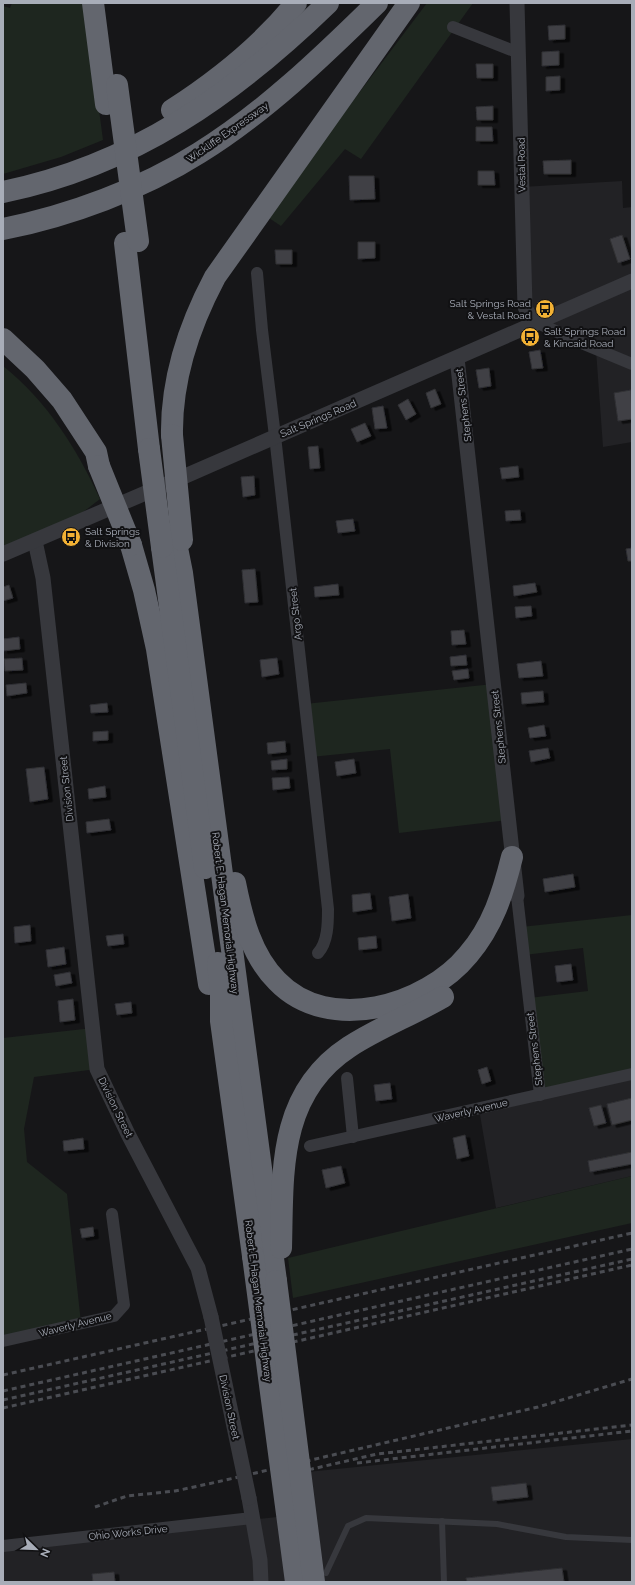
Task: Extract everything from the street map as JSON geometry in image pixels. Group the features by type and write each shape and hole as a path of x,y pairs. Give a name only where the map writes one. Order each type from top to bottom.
{"highway":[{"path":"93,3 106,104 131,242 161,441 174,543 221,991 221,1021"},
{"path":"107,3 117,85 131,242"},
{"path":"3,180 54,167 97,152 164,115 210,83 249,51 296,3"},
{"path":"3,192 64,176 105,162 174,126 224,93 328,3"},
{"name":"Wickliffe Expressway","path":"3,229 52,218 89,206 169,170 200,152 278,95 342,38 377,3"},
{"path":"161,441 173,401 179,365 196,315 215,277 409,3"},
{"path":"3,339 35,368 62,400 96,452 98,466 131,545 144,590 157,649 211,993 221,1021"},
{"path":"3,354 39,389 68,426 88,456 98,466"},
{"name":"Robert E. Hagan Memorial Highway","path":"174,543 182,573 269,1254 296,1582"},
{"path":"214,820 228,841 238,899 246,928 258,956 278,982 292,993 320,1006 339,1010 367,1009 408,999 421,993 450,973 469,955 489,926 504,889 512,857"},
{"path":"269,1254 284,1157 291,1126 306,1090 326,1065 347,1048 442,998 467,978 491,950 517,896"},
{"name":"Robert E. Hagan Memorial Highway","path":"221,1021 269,1254 281,1264 276,1281 320,1578"}],"street":[{"name":"Vestal Road","path":"517,3 525,307 529,315 538,323"},
{"path":"453,27 519,53"},
{"name":"Argo Street","path":"257,273 262,330 328,909 327,930 323,947 318,953"},
{"name":"Salt Springs Road","path":"3,554 632,281"},
{"path":"538,323 632,364"},
{"name":"Stephens Street","path":"457,358 540,1095"},
{"name":"Division Street","path":"35,541 43,578 97,1069 128,1134 198,1268 211,1317 249,1498 260,1560 261,1582"},
{"name":"Waverly Avenue","path":"310,1146 632,1074"},
{"path":"347,1078 353,1137"},
{"name":"Waverly Avenue","path":"3,1341 114,1316 124,1305 112,1214"},
{"name":"Ohio Works Drive","path":"3,1546 252,1518"}],"lane":[{"path":"320,1578 348,1526 366,1518 497,1524 566,1537 632,1540"},
{"path":"442,1522 444,1582"}],"shaded area":[{"path":"12,3 85,3 103,140 61,157 3,174 3,6 10,8"},
{"path":"427,3 473,3 361,159 345,149 281,226 266,216"},
{"path":"622,181 623,208 632,207 632,442 603,447 596,350 529,315 522,187"},
{"path":"3,366 19,380 47,410 71,444 100,499 65,526 3,554"},
{"path":"493,684 508,820 399,833 390,749 311,757 305,704"},
{"path":"632,915 632,1074 540,1095 529,998 588,991 583,948 524,955 521,927"},
{"path":"93,1028 97,1069 34,1077 24,1129 27,1162 67,1194 81,1323 3,1341 3,1038"},
{"path":"632,1074 632,1176 496,1208 479,1109"},
{"path":"632,1176 632,1223 293,1298 288,1258"},
{"path":"632,1439 632,1582 323,1582 307,1472"},
{"path":"277,1517 286,1582 3,1582 3,1546"}],"building":[{"path":"565,25 565,39 549,40 548,26"},
{"path":"559,51 559,65 542,66 542,52"},
{"path":"476,64 493,64 493,78 477,78"},
{"path":"560,76 560,90 546,91 546,77"},
{"path":"493,106 493,120 477,120 476,107"},
{"path":"476,127 492,127 493,141 476,141"},
{"path":"571,160 571,174 544,174 543,161"},
{"path":"478,171 494,171 495,185 478,185"},
{"path":"349,176 374,176 375,199 350,200"},
{"path":"622,235 630,259 618,263 610,239"},
{"path":"358,242 375,242 375,258 358,259"},
{"path":"275,250 292,250 292,264 276,264"},
{"path":"540,350 543,368 532,369 529,352"},
{"path":"489,368 491,386 479,388 476,370"},
{"path":"435,389 441,404 431,408 426,393"},
{"path":"631,390 632,419 618,421 614,393"},
{"path":"408,399 416,414 406,420 398,405"},
{"path":"383,406 387,428 375,429 372,408"},
{"path":"365,423 371,436 357,442 351,429"},
{"path":"318,446 320,468 310,469 308,447"},
{"path":"518,466 519,477 502,479 500,468"},
{"path":"254,476 255,495 243,497 241,477"},
{"path":"520,510 521,520 506,521 505,511"},
{"path":"353,519 355,531 338,533 336,521"},
{"path":"632,548 632,561 628,561 626,549"},
{"path":"255,569 258,602 245,603 242,570"},
{"path":"535,583 537,592 514,596 513,586"},
{"path":"338,584 339,595 315,597 314,587"},
{"path":"9,585 13,598 3,601 3,587"},
{"path":"531,606 532,616 516,618 515,607"},
{"path":"464,630 466,644 452,645 451,631"},
{"path":"19,637 20,649 3,651 3,639"},
{"path":"466,655 467,665 451,666 450,657"},
{"path":"22,658 23,670 5,671 4,659"},
{"path":"277,658 279,674 262,677 260,660"},
{"path":"541,661 543,676 519,678 517,664"},
{"path":"468,669 469,678 454,680 452,671"},
{"path":"26,683 27,693 7,696 6,685"},
{"path":"543,691 544,702 522,704 521,693"},
{"path":"107,703 108,712 91,713 90,705"},
{"path":"544,725 546,736 530,738 528,728"},
{"path":"108,731 108,740 93,741 93,732"},
{"path":"285,741 286,752 268,754 267,743"},
{"path":"548,748 550,758 531,762 529,751"},
{"path":"287,759 287,769 272,770 271,761"},
{"path":"354,759 356,773 337,776 335,762"},
{"path":"44,767 48,799 30,802 26,769"},
{"path":"289,777 290,788 273,790 272,778"},
{"path":"105,786 106,797 89,799 88,789"},
{"path":"109,819 111,830 87,833 86,822"},
{"path":"573,874 575,887 545,892 543,879"},
{"path":"370,893 372,909 353,912 352,895"},
{"path":"408,894 411,918 392,921 389,897"},
{"path":"30,925 31,941 15,943 14,927"},
{"path":"123,934 124,944 108,946 106,936"},
{"path":"376,936 377,948 359,950 358,938"},
{"path":"64,947 66,964 48,967 46,950"},
{"path":"571,964 573,980 557,982 555,966"},
{"path":"70,972 72,983 56,986 54,975"},
{"path":"73,999 75,1020 60,1022 58,1001"},
{"path":"131,1002 132,1013 117,1015 115,1004"},
{"path":"487,1067 491,1081 482,1084 478,1070"},
{"path":"390,1083 392,1099 376,1101 374,1085"},
{"path":"632,1098 632,1120 612,1125 607,1104"},
{"path":"601,1105 606,1123 594,1126 589,1108"},
{"path":"465,1135 469,1156 457,1159 453,1138"},
{"path":"83,1138 84,1149 64,1151 63,1141"},
{"path":"632,1152 632,1164 590,1172 588,1161"},
{"path":"341,1166 345,1183 326,1188 322,1170"},
{"path":"93,1227 94,1236 82,1238 80,1229"},
{"path":"526,1483 528,1497 493,1501 491,1487"},
{"path":"562,1568 564,1582 467,1582 466,1578"},
{"path":"114,1572 115,1582 93,1582 92,1574"}],"railway":[{"path":"3,1375 632,1233"},
{"path":"3,1391 632,1249"},
{"path":"3,1400 632,1259"},
{"path":"3,1408 632,1265"},
{"path":"95,1507 127,1496 175,1491 217,1482 538,1407 632,1379"},
{"path":"282,1472 312,1469 377,1454 632,1425"},
{"path":"357,1463 632,1431"}],"place":[{"name":"Salt Springs Road & Vestal Road","path":"545,309"},
{"name":"Salt Springs Road & Kincaid Road","path":"530,337"},
{"name":"Salt Springs & Division","path":"71,537"}]}
